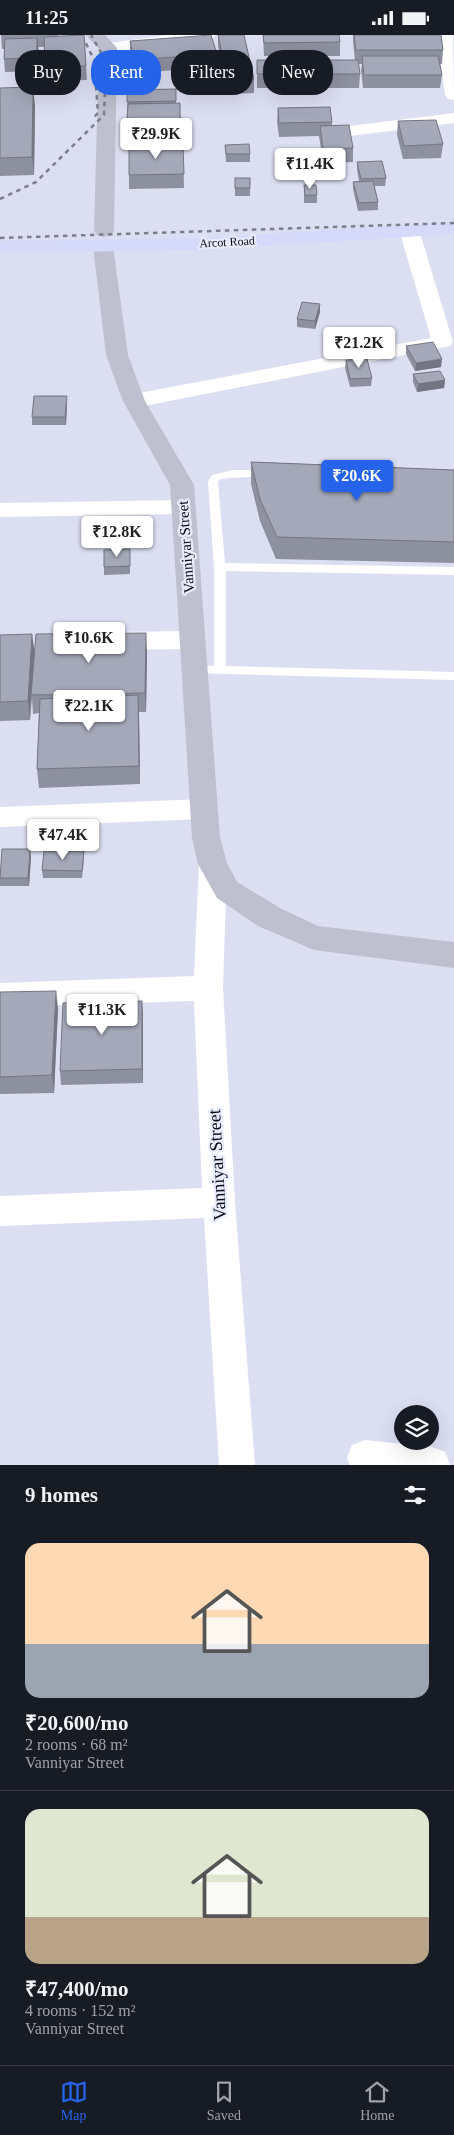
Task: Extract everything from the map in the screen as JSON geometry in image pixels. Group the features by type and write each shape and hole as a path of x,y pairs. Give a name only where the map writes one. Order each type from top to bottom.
{"main road":[{"path":"95,35 108,48"},
{"name":"Vanniyar Street","path":"108,48 103,239 117,355 134,401 182,485 206,838 214,864 227,890 269,917 314,938 454,955"},
{"name":"Arcot Road","path":"0,231 103,239 202,243 454,218"},
{"name":"Arcot Road","path":"325,230 409,231 454,228"},
{"name":"Arcot Road","path":"0,247 103,239"}],"street":[{"path":"108,48 207,35"},
{"path":"443,36 454,95"},
{"path":"342,132 454,118"},
{"path":"134,401 443,342 409,231"},
{"path":"0,510 183,507"},
{"path":"87,641 193,640"},
{"path":"0,817 204,809"},
{"name":"Vanniyar Street","path":"214,864 208,988 218,1202 237,1465"},
{"path":"0,995 208,988"},
{"path":"0,1211 218,1202"},
{"path":"365,1458 432,1465"}],"lane":[{"path":"220,671 220,567 213,482 216,477 233,473 281,473"},
{"path":"220,567 454,571"},
{"path":"195,670 454,676"}],"building":[{"path":"84,35 86,66 81,66 81,50 44,50 44,37"},
{"path":"211,35 216,50 171,50 171,57 161,58 161,50 132,50 130,41"},
{"path":"218,35 244,35 247,50 221,50"},
{"path":"263,35 339,35 340,42 264,43"},
{"path":"354,35 441,35 443,50 356,50"},
{"path":"37,38 37,50 15,50 15,59 4,59 5,39"},
{"path":"362,56 438,56 442,75 364,75"},
{"path":"257,60 263,60 263,74 257,74"},
{"path":"333,60 358,60 360,74 333,74"},
{"path":"0,88 15,88 15,95 33,95 32,157 0,158"},
{"path":"161,89 171,89 171,95 176,95 176,101 127,102 127,95 161,95"},
{"path":"180,103 180,119 127,120 128,104"},
{"path":"330,107 332,122 279,123 278,108"},
{"path":"436,120 443,144 404,146 398,121"},
{"path":"349,125 353,148 323,149 320,126"},
{"path":"249,144 250,154 226,154 225,145"},
{"path":"183,145 184,174 129,175 129,146"},
{"path":"382,161 386,178 361,179 357,162"},
{"path":"235,178 250,178 250,188 235,188"},
{"path":"373,181 378,202 359,203 353,182"},
{"path":"304,185 316,185 317,195 305,195"},
{"path":"302,302 320,304 315,321 297,319"},
{"path":"433,342 442,359 416,363 406,346"},
{"path":"367,359 372,378 350,379 346,360"},
{"path":"440,371 445,380 418,384 413,374"},
{"path":"34,396 67,396 65,417 32,417"},
{"path":"251,462 454,470 454,542 277,537 260,499"},
{"path":"130,549 130,566 104,567 104,550"},
{"path":"146,633 145,693 31,695 36,634"},
{"path":"32,634 28,701 0,702 0,635"},
{"path":"138,695 139,766 37,769 40,699"},
{"path":"2,849 30,849 28,878 0,878"},
{"path":"44,851 84,851 82,871 42,870"},
{"path":"56,991 52,1075 0,1077 0,992"},
{"path":"142,1001 142,1069 60,1071 63,1003"}],"railway":[{"path":"82,35 94,60 98,113 94,117"},
{"path":"0,199 36,182 104,115 106,61 91,35"},
{"path":"0,238 454,223"}]}
